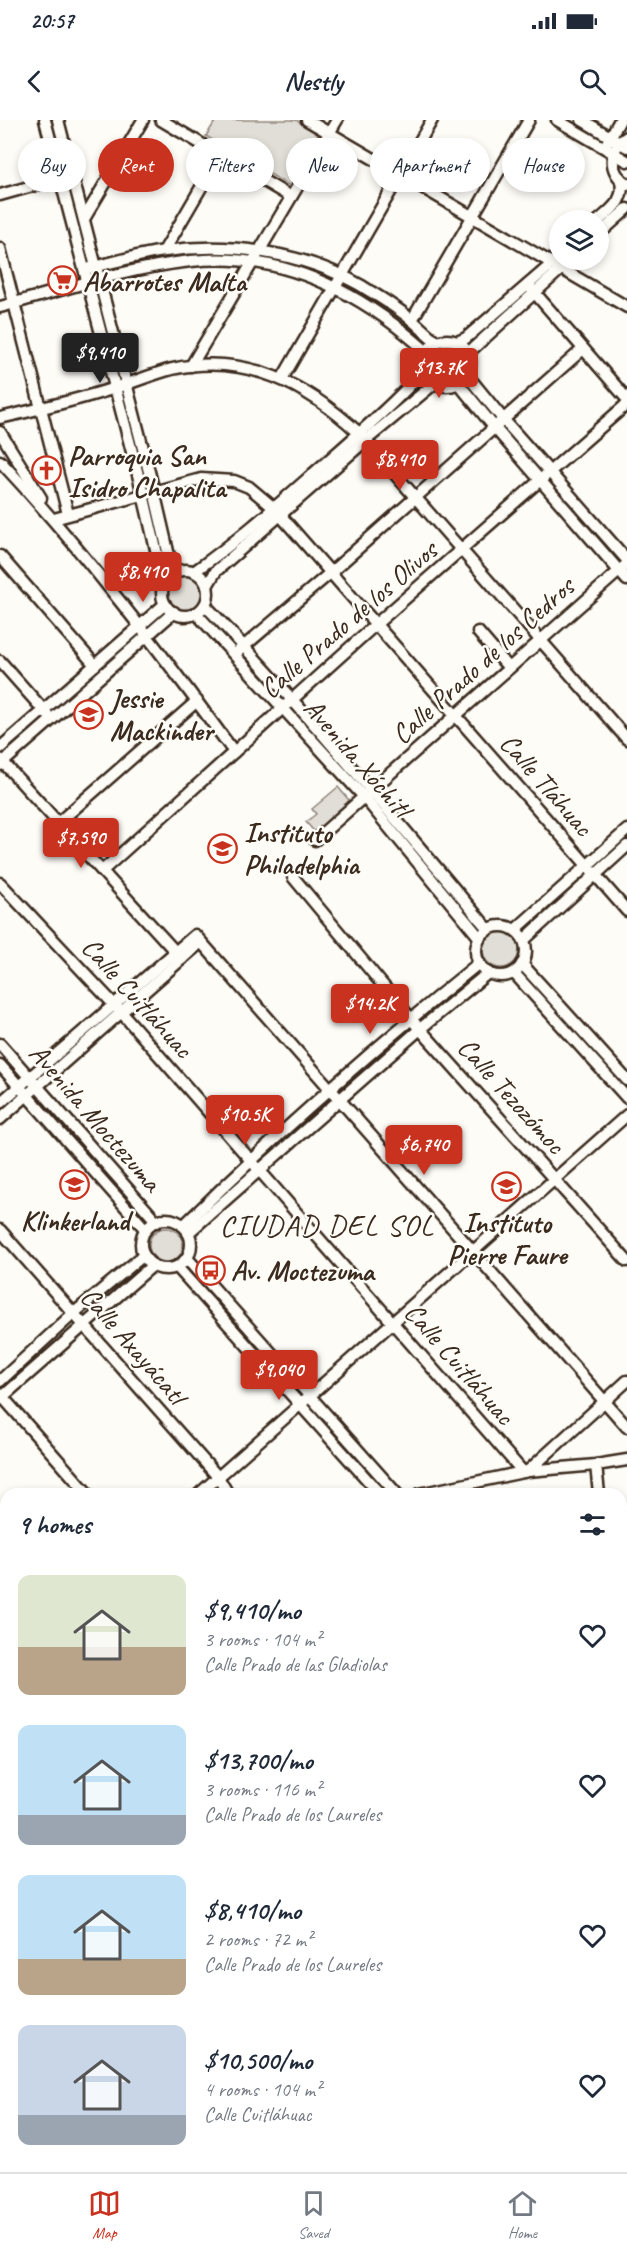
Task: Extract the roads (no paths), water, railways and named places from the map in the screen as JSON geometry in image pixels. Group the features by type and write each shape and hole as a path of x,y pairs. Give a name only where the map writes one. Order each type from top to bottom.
{"street":[{"path":"45,120 50,138"},
{"path":"58,120 84,219 91,268 115,388 173,573"},
{"path":"84,219 143,120"},
{"path":"161,120 191,138"},
{"path":"307,120 370,157"},
{"path":"191,366 337,120"},
{"path":"422,138 432,120"},
{"path":"412,320 529,120"},
{"path":"557,120 627,160"},
{"path":"582,120 621,141"},
{"path":"621,120 621,141"},
{"path":"609,150 621,141"},
{"path":"609,150 613,166 623,181 619,202 609,211"},
{"path":"274,187 291,197"},
{"path":"0,195 18,190"},
{"path":"66,192 91,268"},
{"path":"164,251 198,192"},
{"path":"282,379 334,286 391,192"},
{"path":"429,192 549,258"},
{"path":"609,225 627,209"},
{"path":"91,268 164,251 218,247 259,251 294,258 341,275 412,320 437,342"},
{"path":"0,248 68,514"},
{"path":"0,307 155,267 192,261 252,262 290,270 334,286 380,313 427,352"},
{"path":"468,353 551,270"},
{"path":"569,270 627,307"},
{"path":"94,282 127,384 149,493 164,584 162,592 165,604 174,612 183,615 200,609 208,598 207,586 203,577 195,572 182,570 173,573 164,584"},
{"path":"457,342 466,338 531,289"},
{"path":"531,289 627,399"},
{"path":"447,340 457,342 468,353 470,367 467,375 458,383 447,386 435,383 429,377 424,360 427,352 437,342 447,340"},
{"path":"239,650 329,574 583,349"},
{"path":"0,418 115,388 172,369 191,366 227,366 267,373 282,379 318,399 362,437 627,739"},
{"path":"362,437 425,369"},
{"path":"467,375 550,472 624,565 627,580"},
{"path":"207,586 216,571 277,512 362,437 435,383"},
{"path":"458,383 540,480 624,565"},
{"name":"Calle Prado de los Olivos","path":"102,871 375,625 461,552 627,404"},
{"path":"2,439 54,519"},
{"path":"0,461 54,519 140,625 234,752"},
{"name":"Calle Tláhuac","path":"54,519 201,479 218,478 234,481 249,488 277,512 627,911"},
{"path":"195,572 277,512"},
{"path":"0,556 95,665"},
{"name":"Calle Prado de los Cedros","path":"315,840 624,565"},
{"path":"0,748 165,604"},
{"name":"Avenida Xóchitl","path":"200,609 488,929"},
{"path":"174,612 1,762 179,955"},
{"path":"478,632 509,668"},
{"path":"0,661 52,720"},
{"path":"58,823 196,701"},
{"name":"Avenida Xóchitl","path":"368,794 480,937"},
{"path":"515,930 627,830"},
{"path":"524,940 627,846"},
{"name":"Calle Tezozómoc","path":"293,877 411,1019 627,1261"},
{"name":"Calle Cuitláhuac","path":"0,883 118,1009 525,1471"},
{"path":"499,926 515,930 524,940 526,955 522,964 514,973 501,976 488,973 479,963 476,950 480,937 488,929 499,926"},
{"path":"0,1119 118,1009 198,939 627,1426"},
{"path":"185,1230 251,1159 411,1019 479,963"},
{"path":"522,964 627,1080"},
{"path":"185,1230 488,973"},
{"path":"514,973 627,1098"},
{"path":"0,1103 118,1009"},
{"name":"Avenida Moctezuma","path":"0,1044 157,1222"},
{"name":"Avenida Moctezuma","path":"0,1065 146,1230"},
{"path":"206,1488 627,1115"},
{"path":"170,1220 185,1230 191,1248 187,1258 177,1267 167,1269 153,1265 144,1255 141,1242 146,1230 157,1222 170,1220"},
{"name":"Calle Axayácatl","path":"0,1230 218,1478 224,1488"},
{"path":"0,1381 74,1313 144,1255"},
{"path":"187,1258 392,1488"},
{"path":"83,1488 1,1396 153,1265"},
{"path":"177,1267 375,1488"},
{"path":"525,1471 627,1382"},
{"path":"447,1488 525,1471 627,1460"},
{"path":"596,1465 598,1488"}],"place":[{"name":"Abarrotes Malta","path":"62,281"},
{"name":"Parroquia San Isidro Chapalita","path":"47,471"},
{"name":"Jessie Mackinder","path":"89,714"},
{"name":"Instituto Philadelphia","path":"223,848"},
{"name":"Klinkerland","path":"75,1184"},
{"name":"Instituto Pierre Faure","path":"507,1187"},
{"name":"Av. Moctezuma","path":"210,1270"}],"district":[{"name":"CIUDAD DEL SOL","path":"327,1225"}]}
